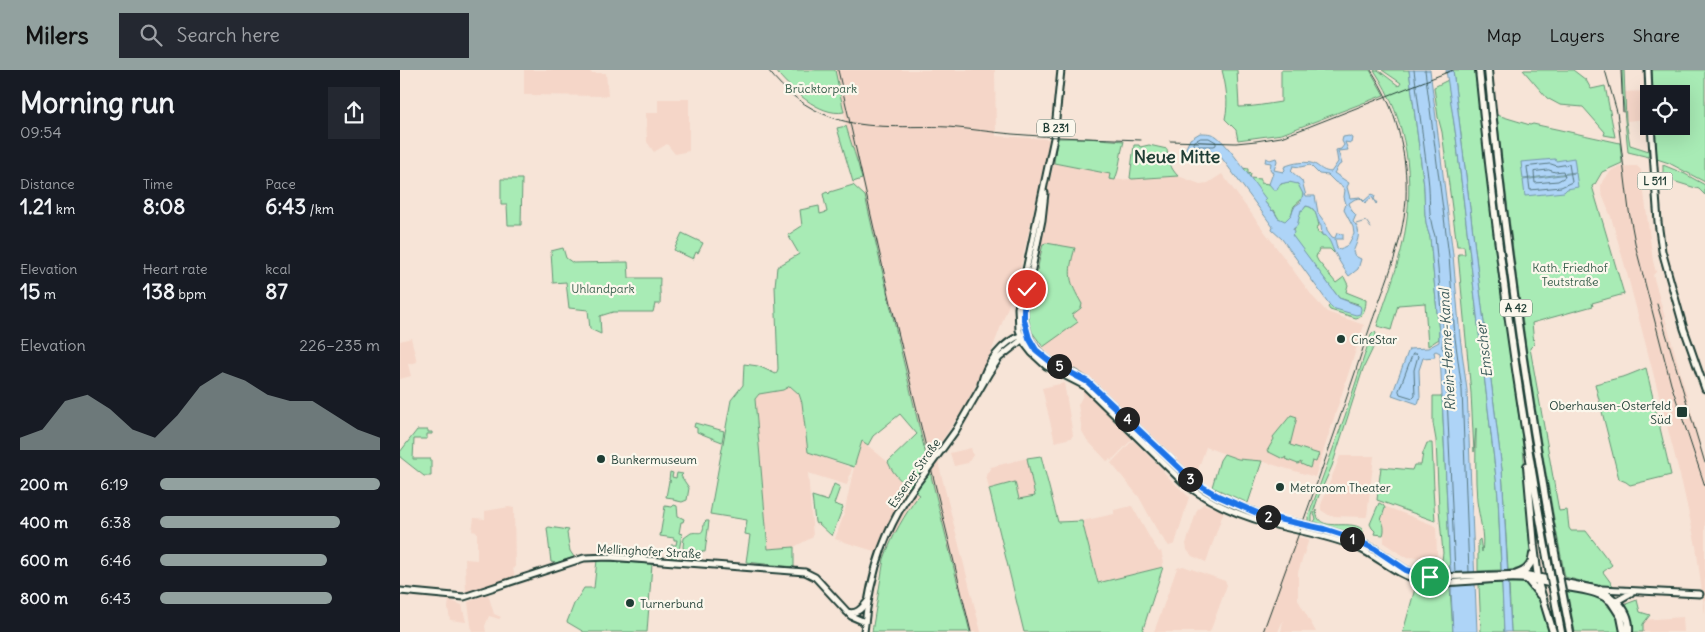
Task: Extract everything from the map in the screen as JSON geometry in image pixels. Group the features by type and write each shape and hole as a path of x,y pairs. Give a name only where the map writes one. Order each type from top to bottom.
{"highway":[{"name":"A 42","path":"1480,70 1500,254 1527,447 1561,632"},
{"name":"A 42","path":"1488,70 1497,160 1521,342 1559,576 1567,618 1571,622 1572,632"},
{"path":"1527,447 1526,456 1538,579 1553,632"},
{"path":"1515,576 1524,572 1530,565 1534,546"},
{"path":"1526,579 1538,591 1544,602"},
{"path":"1614,601 1621,617 1624,632"},
{"path":"1614,601 1622,607 1628,618 1629,632"}],"main road":[{"name":"B 231","path":"1022,337 1018,322 1018,308 1043,214 1045,185 1056,126 1061,70"},
{"path":"1648,70 1649,85"},
{"name":"L 511","path":"1652,135 1659,235 1664,259 1705,389"},
{"name":"B 231","path":"1027,335 1024,320 1024,301 1038,232"},
{"path":"1445,579 1411,572 1366,545 1324,529 1264,516 1198,485 1086,384 1047,360 1033,346 1027,335 1022,337 1032,353 1046,366 1086,384 1178,477 1196,492 1218,505 1254,519 1366,545 1409,577 1427,581 1515,576 1597,589 1700,594"},
{"name":"Essener Straße","path":"864,632 868,600 876,563 890,526 910,493 956,430 997,356 1022,337"},
{"path":"1196,492 1198,485"},
{"name":"Mellinghofer Straße","path":"400,590 464,597 584,558 604,557 803,571 815,577 852,617 865,622"},
{"path":"1515,576 1526,579 1538,579 1589,591 1614,601"},
{"path":"1597,589 1614,601"},
{"path":"1614,601 1619,594 1627,590"},
{"path":"1614,601 1627,594 1637,592"},
{"path":"853,614 860,610 868,600"},
{"path":"846,612 863,616 865,622"}],"shaded area":[{"path":"524,70 590,70 591,73 606,73 608,96 524,95"},
{"path":"835,70 995,70 996,136 1050,139 1018,278 1008,307 989,358 973,390 962,411 935,450 981,632 970,632 921,434 858,162 853,152 846,126"},
{"path":"1640,91 1640,120 1626,121 1624,92"},
{"path":"658,99 689,99 689,151 675,154 667,144 654,152 647,142 646,113 658,113"},
{"path":"1054,163 1110,174 1109,179 1115,180 1178,176 1200,184 1208,183 1222,174 1313,297 1327,312 1364,325 1315,477 1257,460 1238,459 1206,447 1195,478 1143,428 1111,461 1110,459 1107,461 1087,440 1082,431 1078,405 1083,395 1081,373 1048,353 1032,332 1027,315 1041,244 1047,191"},
{"path":"1637,166 1641,170 1656,272 1653,275 1705,461 1705,615 1696,546 1682,483 1628,277 1611,217 1601,192 1603,180 1611,171 1615,168"},
{"path":"411,338 417,362 408,364 411,376 400,379 400,341"},
{"path":"1064,383 1073,435 1071,438 1055,442 1042,388"},
{"path":"790,386 799,394 802,403 808,452 852,468 847,485 808,473 813,537 794,547 768,550 755,399 759,394 783,390"},
{"path":"1133,440 1189,497 1175,544 1169,546 1158,532 1139,497 1111,463"},
{"path":"862,441 888,462 898,478 919,495 908,510 887,548 884,559 874,551 835,539 844,514 854,467"},
{"path":"971,448 973,455 968,463 954,466 950,453"},
{"path":"1340,456 1374,456 1366,517 1330,516 1321,510 1321,505"},
{"path":"1027,458 1036,496 1019,499 1015,483 989,489 986,475 991,467"},
{"path":"1203,504 1224,511 1206,562 1192,556 1187,550 1186,544 1197,510"},
{"path":"1132,506 1151,540 1159,552 1161,551 1163,567 1098,583 1082,521 1114,514 1114,510"},
{"path":"1384,506 1436,526 1437,555 1435,559 1430,562 1421,558 1405,557 1384,543 1384,525 1381,520"},
{"path":"509,507 514,508 515,568 513,569 515,577 466,594 465,559 477,560 477,532 472,531 474,518 485,519 485,511"},
{"path":"1296,537 1309,539 1298,572 1298,600 1316,632 1281,632 1283,620 1278,632 1262,632"},
{"path":"1183,566 1225,581 1227,585 1210,632 1154,632 1177,568"},
{"path":"488,594 494,614 501,617 499,619 489,616 485,626 486,632 472,632 468,602"},
{"path":"449,600 462,605 466,622 450,620"},
{"path":"1683,617 1684,632 1643,632 1642,620"}],"green space":[{"name":"Brücktorpark","path":"775,70 835,70 844,112 825,110 815,106 788,85"},
{"path":"1222,70 1237,70 1239,107 1281,102 1281,70 1370,70 1384,95 1282,134 1238,140 1236,130 1225,119 1227,106"},
{"path":"1374,70 1378,70 1399,86 1401,83 1382,70 1409,70 1424,185 1426,222 1430,237 1439,333 1439,339 1428,346 1425,303 1398,305 1391,330 1377,326 1404,238 1409,194 1406,151 1401,130 1395,109 1386,89"},
{"path":"1453,70 1475,70 1495,249 1522,438 1532,545 1532,555 1526,568 1508,570 1502,470"},
{"path":"1523,70 1573,70 1586,80 1591,89 1605,86 1615,137 1604,135 1605,132 1583,107 1560,105 1547,98"},
{"path":"1622,70 1624,70 1626,121 1630,145 1649,151 1649,157 1628,152"},
{"path":"1652,70 1705,70 1705,182 1669,163 1657,159 1656,135 1690,135 1690,85 1653,85"},
{"path":"1448,80 1498,496 1501,570 1478,571 1478,541 1480,539 1482,552 1483,539 1476,492 1476,429 1474,452 1471,393 1458,254 1465,254 1464,246 1457,246 1434,87"},
{"name":"Kath. Friedhof Teutstraße","path":"1497,115 1530,125 1533,124 1620,143 1622,163 1602,172 1592,186 1624,294 1592,303 1593,306 1532,323 1534,344 1530,348 1559,511 1567,510 1571,531 1586,531 1612,565 1603,572 1614,587 1600,586 1565,577 1526,347"},
{"path":"846,126 862,179 853,182 837,128"},
{"path":"1057,138 1124,141 1115,180 1109,179 1110,174 1054,163"},
{"path":"1134,145 1139,145 1140,147 1149,145 1167,149 1170,164 1178,176 1130,178"},
{"path":"1663,165 1705,185 1705,195 1699,189 1663,178"},
{"path":"1243,168 1248,169 1248,173 1251,174 1250,178"},
{"path":"1250,178 1261,179 1261,183 1278,187 1288,182 1298,184 1303,193 1302,199 1294,206 1291,215 1285,222 1278,218 1274,210 1272,211 1264,201 1265,199"},
{"path":"501,179 522,179 521,225 508,225 507,205 501,205"},
{"path":"853,185 865,196 970,632 872,632 884,559 899,526 919,495 897,476 888,462 917,434 900,414 873,436 868,445 862,441 854,467 808,452 802,403 799,394 790,386 783,390 759,394 755,399 768,549 794,547 794,567 746,562 750,535 745,534 747,520 710,514 731,400 743,385 744,364 758,366 776,374 778,369 775,286 777,267 799,254 788,235 802,226 800,210 819,206 820,214 827,212 823,194 827,192 829,194 830,192"},
{"path":"1306,206 1312,208 1316,213 1319,226 1316,227 1318,233 1326,236 1332,243 1334,253 1330,249 1319,249 1316,257 1318,261 1336,283 1344,277 1348,285 1346,292 1366,300 1364,311 1359,317 1356,318 1330,310 1328,307 1330,305 1332,308 1358,304 1339,298 1291,235 1301,210"},
{"path":"682,233 703,243 693,259 674,250"},
{"path":"1043,244 1075,248 1070,272 1074,289 1082,304 1081,308 1072,315 1078,322 1043,347 1032,332 1027,315"},
{"name":"Uhlandpark","path":"563,248 566,258 573,263 628,262 629,278 660,278 660,304 655,304 653,312 613,312 600,316 601,334 590,329 588,310 569,308 566,282 553,283 551,251"},
{"path":"1375,331 1374,346 1363,369 1332,466 1319,495 1312,521 1308,522 1308,517 1345,416 1371,335"},
{"path":"1646,368 1671,475 1630,485 1619,479 1595,384 1626,376"},
{"path":"1433,396 1442,396 1450,571 1439,572 1439,563 1442,560 1443,553 1436,440 1433,423"},
{"path":"1291,415 1297,417 1290,445 1319,454 1316,462 1312,461 1310,468 1301,464 1301,462 1298,464 1285,459 1286,457 1283,459 1267,451 1274,439 1273,437"},
{"path":"695,423 724,431 722,442 697,432 697,428 694,427"},
{"path":"417,430 432,432 432,434 427,434 427,439 414,439 413,459 431,459 431,476 424,476 400,457 400,452"},
{"path":"1427,443 1432,443 1435,521 1377,500 1381,467 1412,470 1414,465 1421,465"},
{"path":"1224,454 1238,459 1262,461 1248,503 1212,487 1220,460"},
{"path":"1041,456 1058,522 1082,521 1098,583 1163,567 1142,632 1024,632 989,489 1015,482 1019,499 1035,496 1027,458"},
{"path":"670,472 673,473 672,477 676,478 677,473 683,474 681,476 689,488 687,500 682,502 666,497 669,481 671,481 669,480"},
{"path":"834,484 840,487 834,504 843,507 832,536 815,522 812,496 828,501"},
{"path":"1379,503 1385,508 1381,520 1384,527 1383,535 1374,534 1375,531 1370,524"},
{"path":"674,505 677,506 678,516 684,519 681,522 679,533 682,534 678,556 672,559 671,545 676,545 677,540 660,536 665,506 672,507"},
{"path":"1316,510 1318,518 1322,522 1356,526 1362,529 1363,535 1359,537 1313,523 1316,519 1314,514"},
{"path":"706,521 709,521 705,552 684,550 684,538 691,533 702,532"},
{"path":"547,528 569,530 567,533 570,551 574,557 556,563 551,562"},
{"path":"597,560 652,564 647,632 584,632 567,622 574,604 584,588 594,588"},
{"path":"1502,583 1504,632 1481,632 1479,584"},
{"path":"1509,583 1524,583 1538,593 1551,632 1511,632"},
{"path":"1416,585 1450,587 1453,632 1403,632"},
{"path":"1567,591 1587,594 1600,599 1620,618 1622,632 1575,632"},
{"path":"1637,600 1640,612 1650,615 1643,624 1643,632 1631,632 1633,624 1626,604"}],"water":[{"name":"Rhein-Herne-Kanal","path":"1409,70 1430,70 1453,255 1467,390 1477,632 1453,632 1440,353 1436,351 1434,352 1435,357 1423,358 1419,370 1420,397 1418,404 1392,395 1409,349 1428,348 1439,342 1430,237 1426,222 1424,185"},
{"name":"Emscher","path":"1446,70 1453,70 1502,470 1511,632 1504,632 1498,496 1456,137"},
{"path":"1200,133 1216,136 1242,166 1266,199 1264,201 1272,211 1278,218 1285,221 1291,215 1295,206 1301,202 1303,194 1298,184 1289,182 1280,184 1277,190 1274,190 1269,184 1273,173 1270,169 1271,163 1265,162 1266,158 1270,160 1276,158 1274,170 1283,172 1285,170 1284,167 1305,162 1313,163 1331,172 1338,162 1336,150 1341,149 1344,145 1343,137 1349,136 1352,138 1351,143 1345,142 1348,150 1338,151 1342,164 1339,165 1334,173 1349,183 1347,187 1350,198 1360,197 1364,201 1372,194 1375,196 1374,199 1377,203 1372,197 1365,203 1360,198 1349,203 1356,215 1353,222 1358,229 1353,252 1355,256 1361,259 1358,269 1349,276 1328,238 1322,235 1321,226 1316,214 1310,207 1306,206 1301,210 1297,226 1293,229 1294,233 1292,235 1339,298 1360,306 1360,314 1356,315 1332,308 1282,239 1272,230 1273,227 1218,153 1212,153 1211,151 1184,152 1190,139","holes":["1310,165 1319,174 1328,175 1345,190 1346,204 1344,210 1353,227 1354,234 1348,245 1340,249 1337,248 1335,239 1343,239 1343,234 1337,233 1335,238 1332,237 1318,213 1315,196 1306,196 1302,181 1291,171 1293,166"]},
{"path":"1574,158 1576,172 1523,179 1521,162 1555,159 1556,161"},
{"path":"1576,173 1578,187 1567,189 1564,192 1525,196 1523,180"}],"waterway":[{"path":"1356,224 1366,221 1371,228"}],"tram line":[{"path":"768,70 789,92 805,104 831,117 860,124 874,126 948,127 1028,135 1141,140"},
{"path":"1170,141 1236,143 1281,137 1453,70"}],"railway":[{"path":"838,70 890,299 971,632"},
{"path":"1263,632 1330,445 1397,250 1401,233 1406,199 1405,165 1402,148 1394,115 1371,70"},
{"path":"1605,70 1617,112 1629,211 1636,248 1671,384 1705,486"},
{"path":"1621,70 1623,112"},
{"path":"1657,304 1705,463"}],"place":[{"name":"CineStar","path":"1341,339"},
{"name":"Oberhausen-Osterfeld Süd","path":"1682,412"},
{"name":"Bunkermuseum","path":"601,459"},
{"name":"Metronom Theater","path":"1280,487"},
{"name":"Turnerbund","path":"630,603"}],"district":[{"name":"Neue Mitte","path":"1177,156"}],"route":[{"path":"1027,289 1024,301 1024,320 1029,338 1036,350 1052,363 1080,376 1088,382 1194,482 1218,496 1264,516 1324,529 1352,538 1375,549 1406,570 1430,577"}]}
